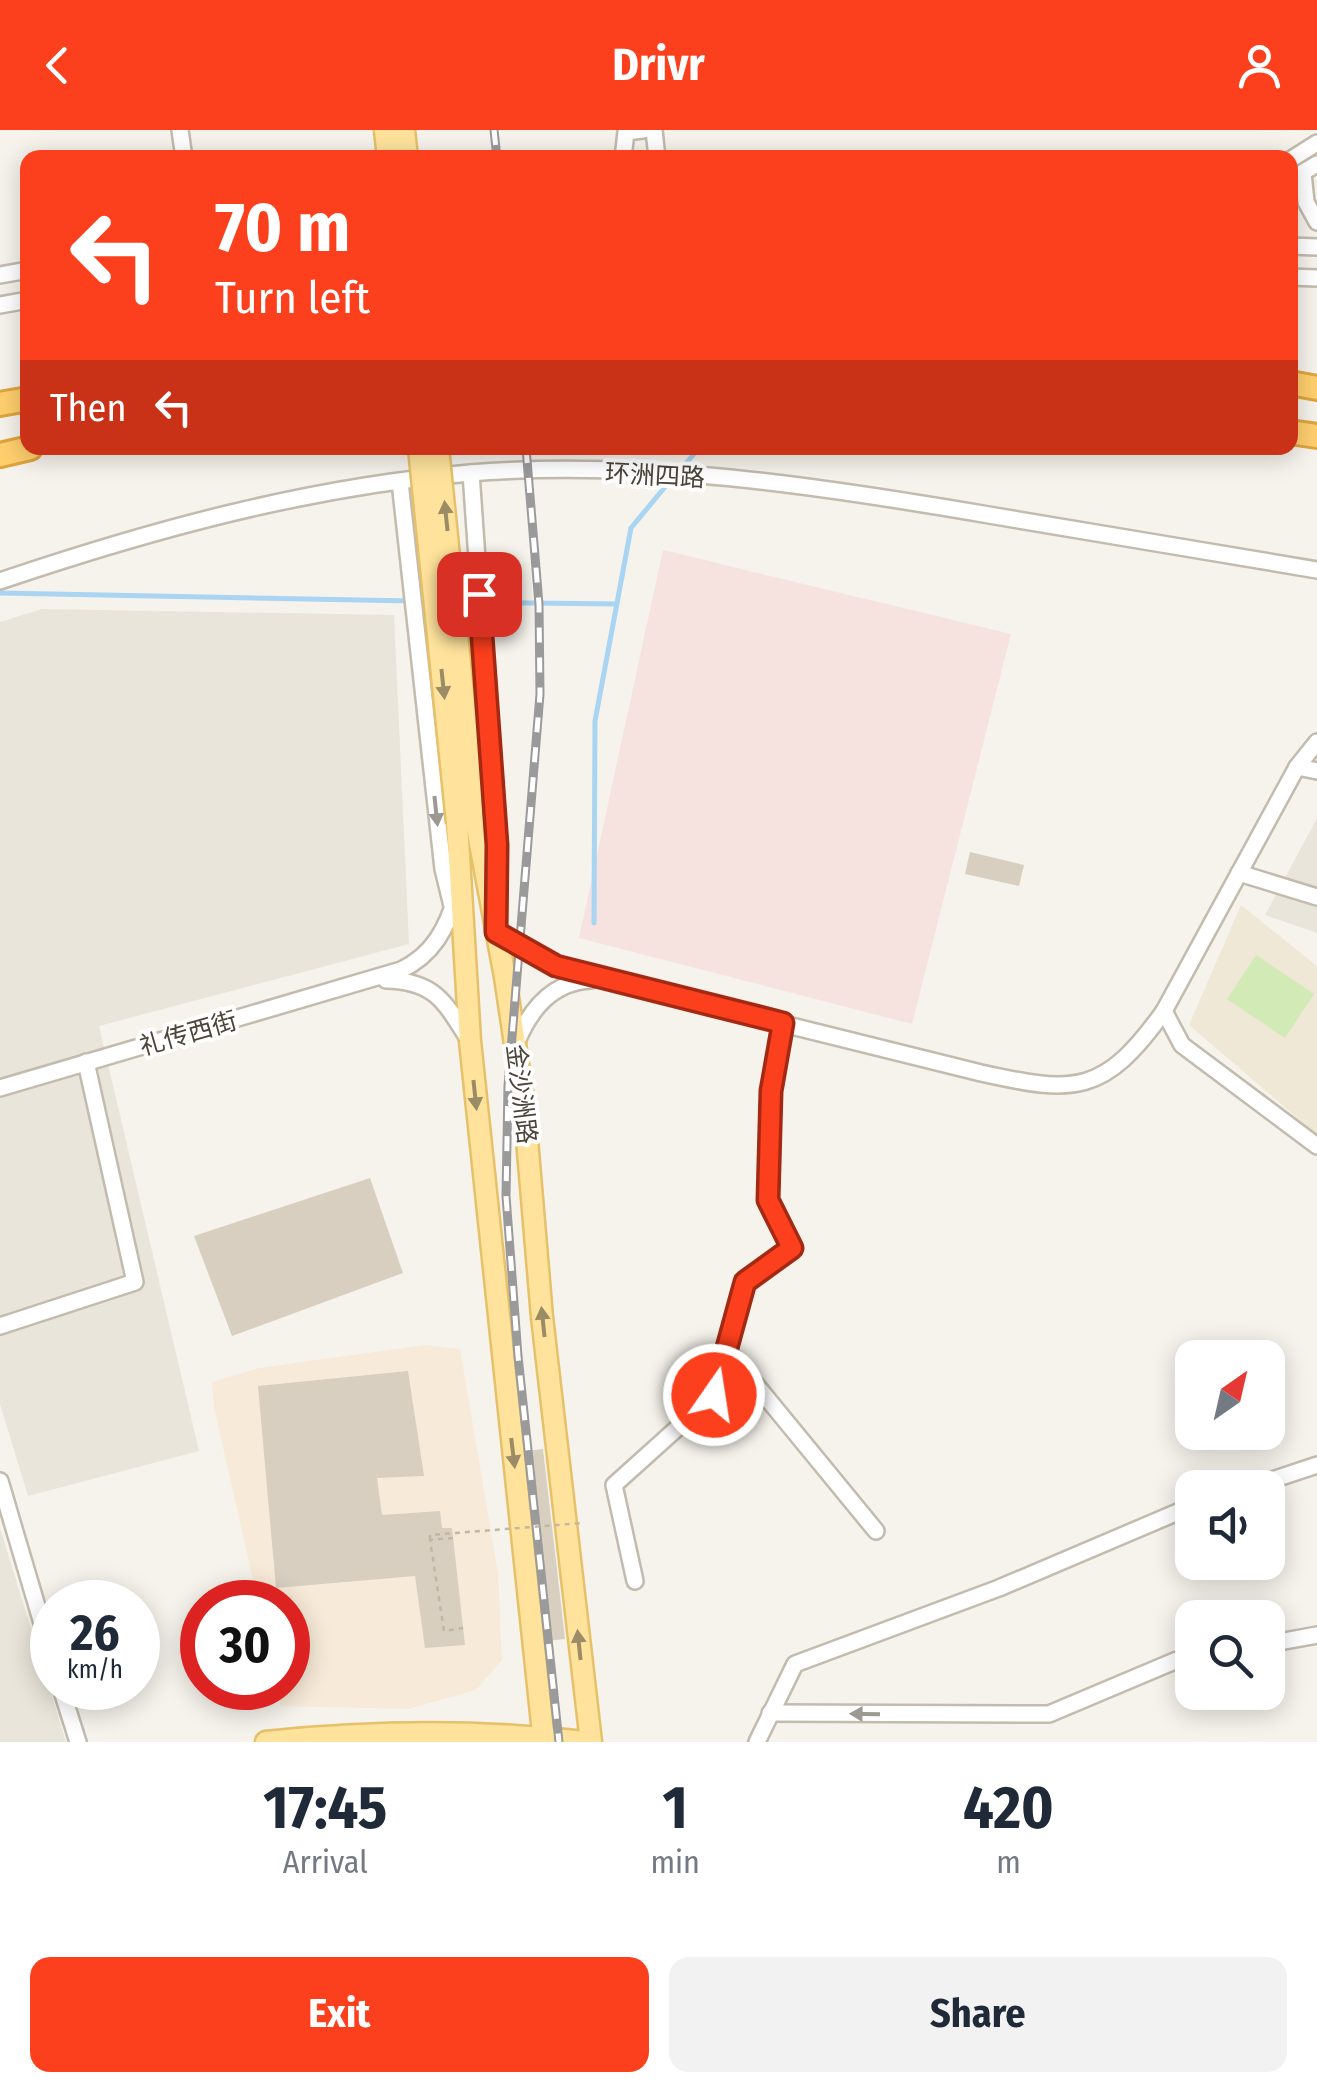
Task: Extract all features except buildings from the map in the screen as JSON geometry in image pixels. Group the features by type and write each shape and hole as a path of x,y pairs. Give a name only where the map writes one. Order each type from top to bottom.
{"main road":[{"name":"金沙洲路","path":"421,455 467,823 496,932 530,1151 542,1317 588,1742"},
{"name":"金沙洲路","path":"439,455 467,823 460,882 462,944 544,1740"},
{"path":"266,1742 380,1733 588,1742"}],"street":[{"path":"625,131 643,130"},
{"path":"1303,173 1306,202 1317,222"},
{"path":"470,473 497,845 496,932 556,966 981,1073 1056,1087 1076,1086 1095,1079 1136,1047 1164,1011 1297,767 1317,742"},
{"name":"环洲四路","path":"0,581 234,510 470,473 700,476 838,489 1317,570"},
{"path":"400,482 443,869 462,944"},
{"path":"1297,767 1317,771"},
{"path":"1239,873 1317,897"},
{"path":"377,980 425,955 443,933 460,882"},
{"path":"377,980 408,980 426,986 450,1009 470,1041"},
{"name":"礼传西街","path":"0,1088 377,980"},
{"path":"516,1044 533,1010 557,988 586,980 607,980"},
{"path":"1164,1011 1182,1045 1317,1146"},
{"path":"635,1581 614,1486 714,1395 745,1282 792,1248 768,1200 771,1091 783,1023"},
{"path":"0,1326 135,1282 86,1062"},
{"path":"725,1348 876,1531"},
{"path":"1285,1476 1317,1465"},
{"path":"0,1481 30,1583"},
{"path":"756,1742 794,1664 999,1588 1175,1513"},
{"path":"1285,1641 1317,1635"},
{"path":"770,1713 1049,1714 1175,1661"},
{"path":"69,1710 78,1742"}],"path":[{"path":"463,1628 444,1631 430,1535 582,1524"},
{"path":"430,1540 453,1538"}],"shaded area":[{"path":"663,550 1011,634 912,1024 579,938"},
{"path":"42,609 394,615 409,944 99,1026 199,1451 28,1496 0,1404 0,622"},
{"path":"1317,818 1317,933 1265,915"},
{"path":"1241,905 1317,966 1317,1135 1189,1025"},
{"path":"425,1345 460,1349 498,1573 502,1660 476,1690 408,1709 310,1707 310,1580 253,1580 214,1407 212,1382 259,1368"},
{"path":"0,1528 30,1625 30,1710 56,1710 66,1742 0,1742"}],"green space":[{"path":"1256,955 1314,994 1285,1038 1227,999"}],"waterway":[{"path":"682,468 693,455"},
{"path":"594,923 595,721 631,528 674,476"},
{"path":"0,593 412,601"},
{"path":"458,602 617,604"}],"railway":[{"path":"494,130 496,150"},
{"path":"527,455 539,604 540,694 508,1086 506,1196 518,1356 559,1742"}],"route":[{"path":"479,594 497,845 496,932 556,966 783,1023 771,1091 768,1200 792,1248 745,1282 714,1395"}]}
